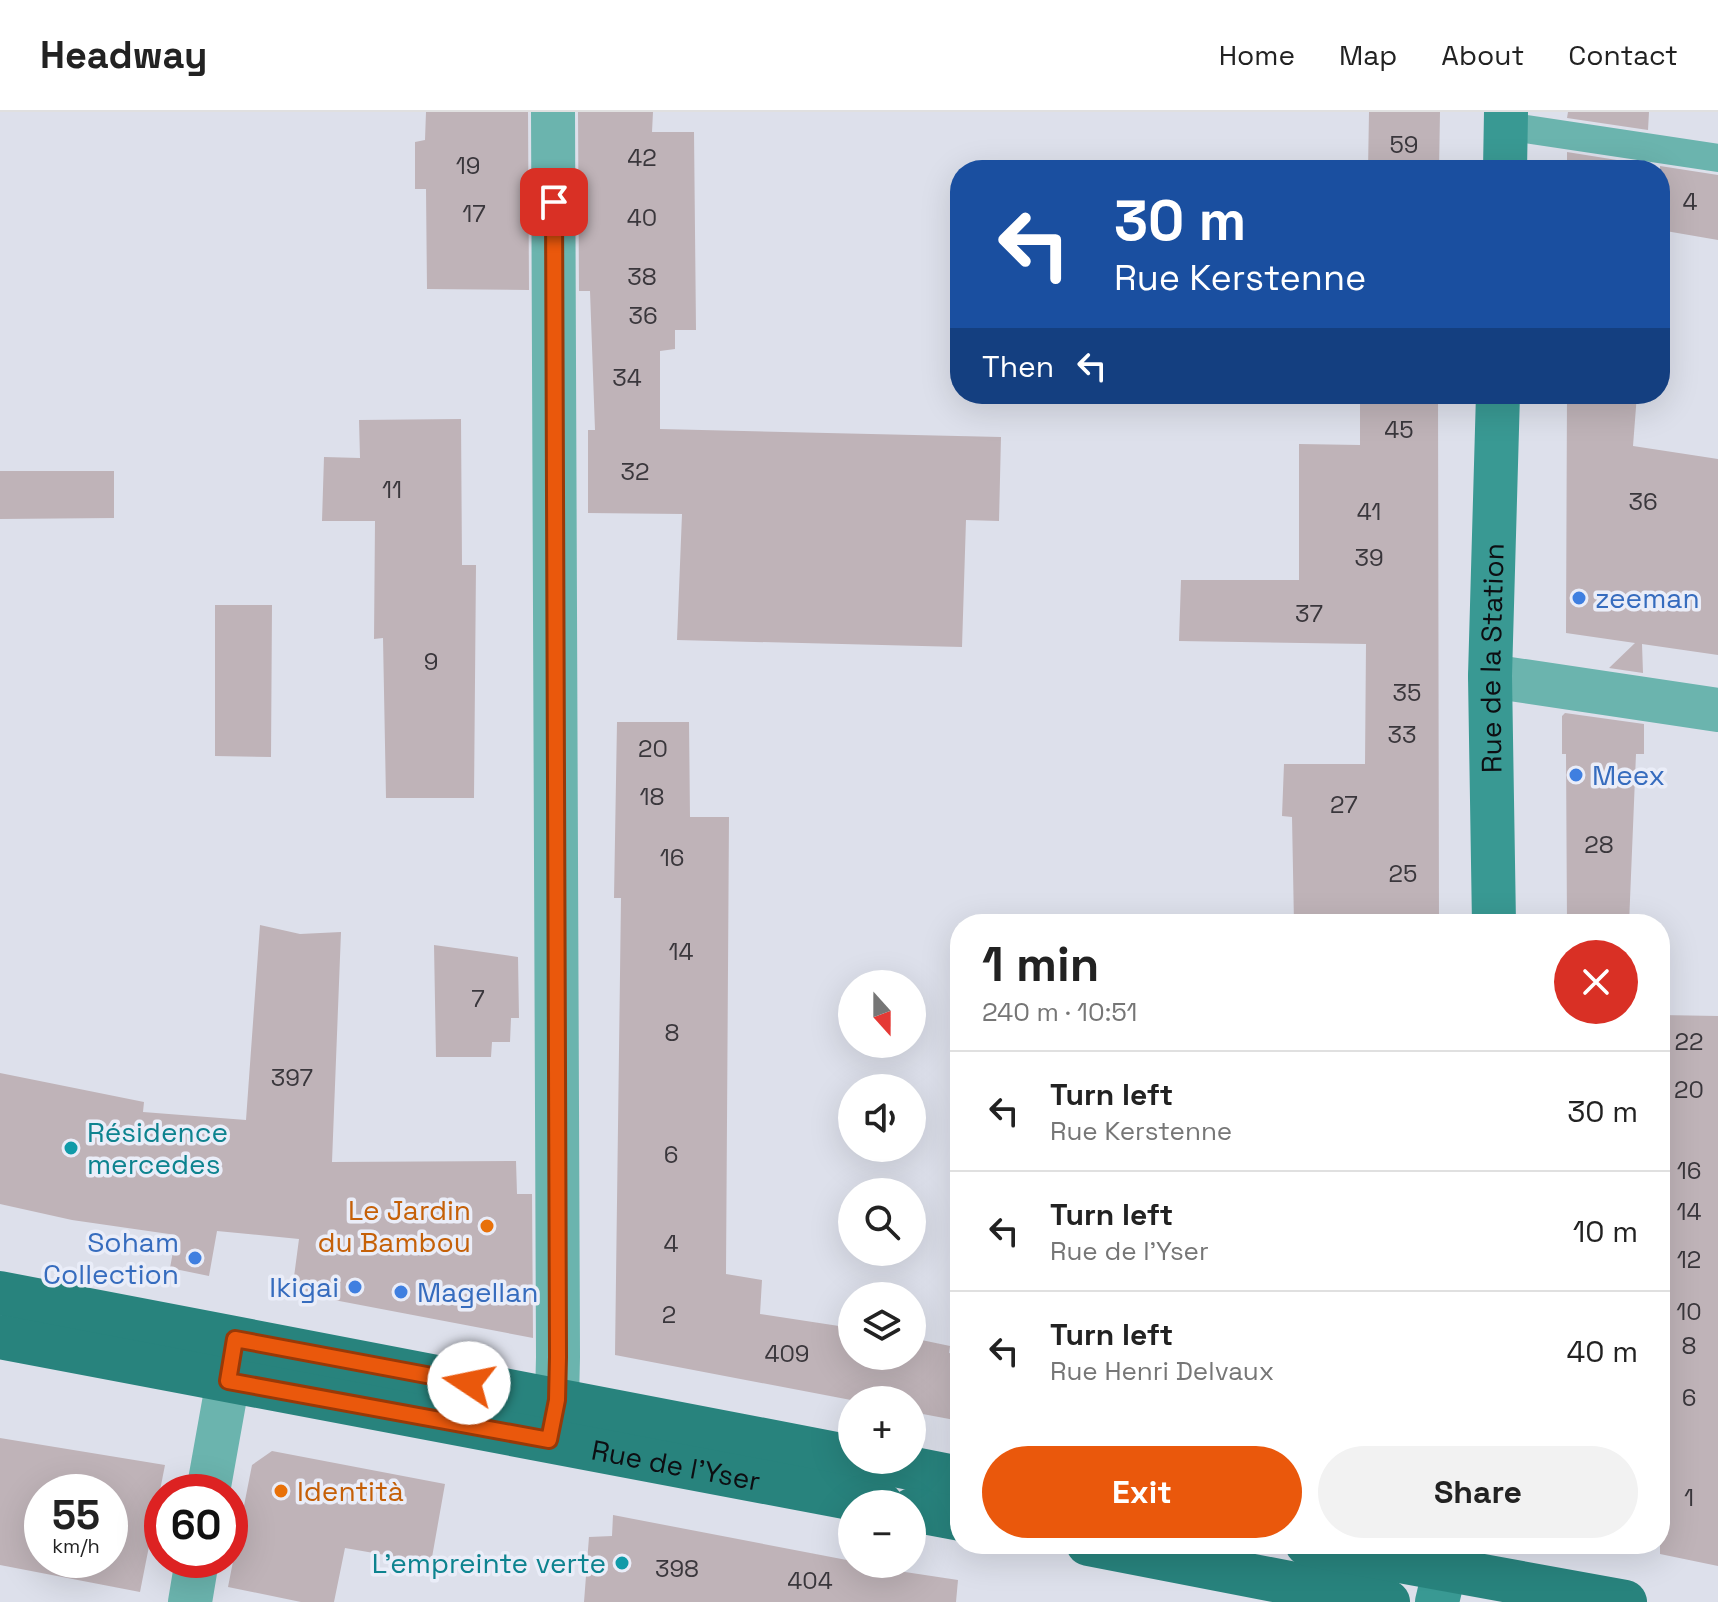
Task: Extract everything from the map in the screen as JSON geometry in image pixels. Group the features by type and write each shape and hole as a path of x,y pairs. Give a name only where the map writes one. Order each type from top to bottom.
{"main road":[{"name":"Rue de l'Yser","path":"0,1293 232,1360"},
{"name":"Rue de l'Yser","path":"0,1337 232,1360 553,1420 838,1455"},
{"name":"Rue de l'Yser","path":"553,1420 838,1493"},
{"path":"926,1471 950,1476"},
{"path":"926,1513 950,1517"},
{"path":"1140,1554 1388,1602"},
{"path":"1358,1554 1625,1602"}],"street":[{"path":"553,112 553,1420"},
{"path":"1505,160 1506,119"},
{"name":"Rue de la Station","path":"1494,914 1490,676 1498,404"},
{"path":"1490,676 1718,710"},
{"path":"211,1474 232,1360"},
{"path":"190,1602 194,1578"}],"lane":[{"path":"1506,119 1718,158"}],"building":[{"path":"426,112 528,112 529,290 427,289 426,189 415,189 415,142 425,140"},
{"path":"578,112 653,112 652,132 694,132 696,330 675,330 675,349 660,351 660,429 1001,437 999,521 966,520 962,647 677,640 682,514 588,513 588,430 595,430 590,291 579,291"},
{"path":"1369,112 1440,112 1439,160 1368,160"},
{"path":"1568,112 1649,112 1648,130 1567,118"},
{"path":"1567,152 1617,160 1567,160"},
{"path":"1670,168 1718,175 1718,240 1670,232"},
{"path":"1360,404 1438,404 1439,914 1294,914 1292,817 1282,816 1284,764 1365,764 1366,644 1179,641 1181,580 1299,580 1299,444 1360,445"},
{"path":"1567,404 1636,404 1633,446 1718,459 1718,655 1642,644 1643,673 1609,668 1635,643 1566,633"},
{"path":"461,419 462,565 476,565 474,798 386,798 383,638 374,639 375,521 322,521 324,457 360,458 359,420"},
{"path":"0,471 114,471 114,518 0,519"},
{"path":"215,605 272,605 271,757 215,756"},
{"path":"1565,713 1644,724 1644,754 1636,754 1629,914 1567,914 1566,754 1562,754 1562,716"},
{"path":"617,722 689,722 690,817 729,817 726,1274 762,1280 760,1314 838,1326 838,1370 926,1370 926,1341 950,1346 950,1419 926,1415 926,1386 838,1386 838,1398 615,1355 621,898 614,898"},
{"path":"260,925 300,934 341,932 332,1162 516,1161 517,1194 532,1194 533,1338 292,1292 299,1239 217,1231 209,1276 170,1268 176,1235 72,1220 0,1204 0,1073 144,1102 143,1112 246,1120"},
{"path":"434,945 518,957 519,1018 511,1018 510,1042 492,1042 491,1057 436,1057"},
{"path":"1670,1015 1718,1016 1718,1566 1660,1554 1670,1554"},
{"path":"0,1438 165,1465 163,1474 144,1474 144,1572 140,1592 67,1578 128,1578 128,1474 24,1474 24,1570 0,1565"},
{"path":"272,1451 445,1484 431,1563 345,1548 334,1602 301,1602 228,1587 230,1578 248,1578 248,1485 252,1465"},
{"path":"613,1515 838,1558 838,1578 926,1578 926,1575 958,1580 956,1602 584,1602 589,1537 612,1536"}],"place":[{"name":"zeeman","path":"1579,598"},
{"name":"Meex","path":"1576,775"},
{"name":"Résidence mercedes","path":"71,1148"},
{"name":"Le Jardin du Bambou","path":"487,1226"},
{"name":"Soham Collection","path":"195,1258"},
{"name":"Ikigai","path":"355,1287"},
{"name":"Magellan","path":"401,1292"},
{"name":"Identità","path":"281,1491"},
{"name":"L'empreinte verte","path":"622,1563"}],"route":[{"path":"469,1383 235,1339 228,1381 549,1440 557,1400 558,1357 554,202"}]}
